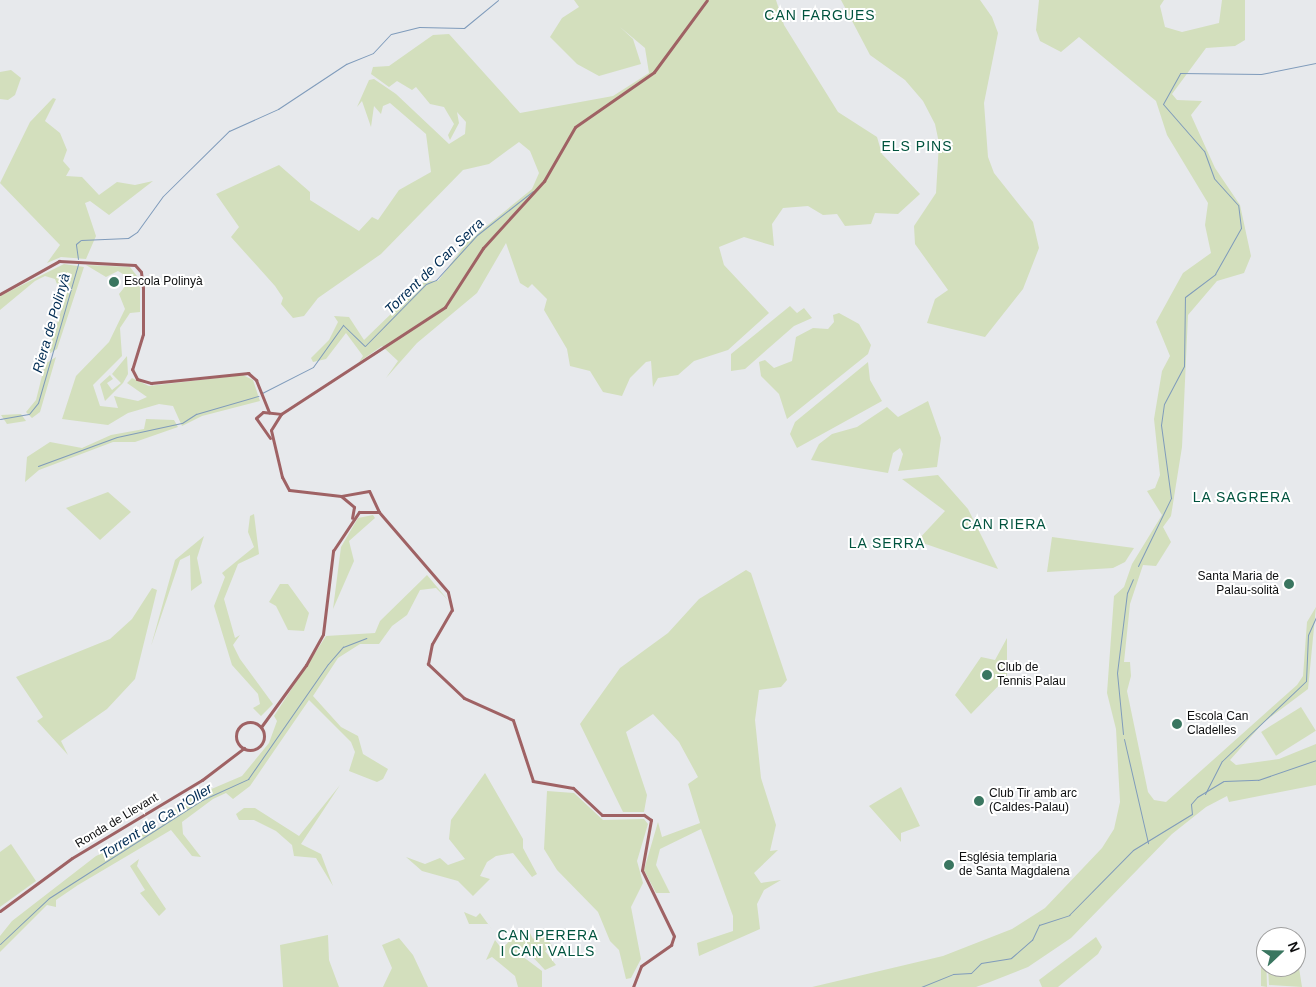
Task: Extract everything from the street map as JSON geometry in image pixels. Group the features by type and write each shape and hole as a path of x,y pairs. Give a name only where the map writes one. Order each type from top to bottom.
{"main road":[{"path":"272,441 272,426 281,414 445,307 488,242 544,181 576,127 654,72 707,0"},
{"path":"0,294 59,261 133,264 142,279 142,334 132,369 137,379 150,383 245,373 256,380 262,399 274,421"},
{"path":"262,399 256,421 272,441 290,490 341,496 367,491 379,512 452,600 451,612 429,650 431,668 464,698 514,720 535,783 573,788 602,815 644,815 651,820 642,870 674,936 669,947 641,966 633,987"},
{"path":"260,412 281,414"},
{"path":"263,429 272,426"},
{"path":"351,521 355,493"},
{"path":"341,496 361,511"},
{"path":"366,510 373,500"},
{"path":"261,727 253,722 240,727 237,736 244,748 261,745 261,727 306,665 323,634 333,551 351,521 361,511 379,512"},
{"name":"Ronda de Llevant","path":"0,911 72,858 217,771 244,748"}],"green space":[{"path":"574,0 776,0 784,25 838,112 877,137 882,154 920,194 898,214 875,213 871,224 845,226 837,214 823,215 808,206 783,208 772,224 774,246 744,237 719,247 724,265 769,313 728,350 694,361 678,375 658,378 653,387 651,361 646,362 630,378 622,396 603,392 590,371 570,366 567,349 544,310 547,299 532,284 528,288 520,283 506,243 477,293 417,343 386,378 398,361 382,346 359,362 363,356 346,333 326,359 313,362 311,358 329,340 338,322 334,316 349,317 364,340 425,281 438,281 467,242 532,189 539,173 530,151 519,142 489,164 463,170 381,254 318,298 304,316 293,318 281,304 283,298 275,286 231,237 239,227 216,194 279,165 310,192 310,200 359,231 372,217 378,220 399,190 431,172 426,134 390,103 383,106 381,114 374,106 371,127 362,101 357,107 369,80 374,79 396,94 449,144 465,134 466,122 457,112 459,123 450,140 448,135 454,124 444,107 430,104 416,87 412,90 397,81 389,87 371,74 373,67 389,66 433,35 449,34 520,113 613,96 649,73 645,48 620,27 633,39 641,64 599,76 577,64 550,37 562,18 579,7"},
{"path":"841,0 980,0 992,17 998,33 984,103 988,157 994,173 1033,222 1039,248 1023,289 985,337 927,323 935,299 948,290 915,244 914,226 936,193 939,143 935,124 923,101 905,80 870,55"},
{"path":"1039,0 1164,0 1160,6 1165,27 1182,32 1219,23 1222,0 1245,0 1245,40 1235,46 1206,48 1172,94 1177,100 1202,101 1191,115 1215,168 1240,205 1251,256 1244,273 1217,281 1188,315 1182,447 1171,516 1163,527 1171,542 1156,566 1143,565 1130,604 1124,662 1130,662 1131,676 1127,691 1148,792 1154,800 1166,802 1297,685 1303,676 1307,622 1316,607 1308,689 1264,722 1230,760 1236,765 1279,759 1316,744 1316,785 1229,802 1227,796 1206,807 1172,834 1071,938 1028,967 976,987 812,987 943,956 1012,929 1045,908 1102,848 1114,829 1120,802 1116,729 1107,693 1114,596 1124,587 1132,564 1162,515 1147,491 1155,488 1160,475 1154,419 1162,371 1170,356 1156,322 1183,273 1211,253 1205,225 1208,203 1167,135 1156,101 1079,37 1061,52 1040,41 1036,30"},
{"path":"11,70 21,78 15,95 8,100 0,99 0,72"},
{"path":"53,98 56,99 45,121 60,133 67,150 63,161 70,169 66,176 82,177 99,195 117,182 135,185 153,181 109,215 90,201 85,203 96,236 86,259 61,257 47,263 60,245 0,183 30,122"},
{"path":"64,264 84,267 57,349 47,355 64,302 55,279 45,276 35,281 0,310 0,296"},
{"path":"86,265 130,267 140,280 140,312 130,313 120,328 122,356 93,385 100,406 118,408 114,396 138,401 147,397 127,383 132,378 149,386 243,375 253,380 260,401 202,416 182,426 173,406 159,404 128,413 108,425 62,419 76,376 109,342 125,309 119,294 131,279 118,271 106,277"},
{"path":"790,306 797,313 804,308 812,318 794,326 745,369 731,371 731,354"},
{"path":"839,313 859,324 871,345 868,354 787,419 779,394 761,376 759,362 765,360 774,368 792,361 796,337 813,328 828,329 834,322 833,315"},
{"path":"127,356 128,374 123,383 105,401 100,384 110,375 113,379 107,383 112,390 121,383 112,374"},
{"path":"56,357 40,412 32,418 26,412 36,400 45,364"},
{"path":"868,362 870,380 882,401 797,448 790,434 795,422"},
{"path":"928,401 941,438 937,467 898,471 903,454 900,448 893,453 888,473 811,460 819,444 832,434 857,427 887,407 898,417"},
{"path":"21,414 26,421 7,424 1,415"},
{"path":"146,419 174,420 178,427 135,442 113,442 39,470 25,482 27,457 50,442 82,448 111,435 144,429"},
{"path":"938,475 968,509 998,569 917,541 945,511 902,479"},
{"path":"108,492 131,512 100,540 66,508"},
{"path":"254,514 259,554 238,564 224,599 235,638 240,635 233,645 240,659 273,704 261,716 253,708 260,704 258,694 232,665 214,606 225,577 222,573 254,547 248,532 250,516"},
{"path":"373,515 375,518 349,541 354,561 333,609 341,547 358,518"},
{"path":"204,536 197,558 202,583 191,591 190,555 180,560 151,646 175,560"},
{"path":"1052,537 1134,548 1125,562 1113,568 1047,572"},
{"path":"746,570 751,573 787,680 781,687 759,690 755,720 761,778 776,825 770,851 778,850 754,873 761,883 781,880 764,890 757,904 760,929 699,956 697,943 733,931 733,916 701,829 660,849 656,865 670,893 656,893 644,870 658,822 662,837 700,823 688,784 698,777 679,742 653,714 626,732 647,795 644,812 623,812 580,724 620,668 668,633 699,599"},
{"path":"427,575 448,600 436,588 420,590 407,615 392,626 379,644 360,644 338,658 313,696 341,727 358,736 363,754 388,769 383,779 377,782 349,771 355,752 351,742 309,700 250,786 233,799 226,793 213,799 182,822 183,834 201,857 192,856 171,830 78,885 56,900 56,907 47,905 0,952 0,936 12,921 96,856 161,826 181,802 242,776 269,743 277,721 274,716 326,636 375,633 380,621"},
{"path":"280,584 288,584 309,613 304,631 288,630 276,606 269,602"},
{"path":"152,588 157,590 135,679 107,709 61,741 68,755 37,721 43,717 16,677 110,639 132,619"},
{"name":"Club de Tennis Palau","path":"1007,638 1007,677 971,714 955,695 981,657 995,660"},
{"path":"1301,707 1316,731 1276,756 1261,732"},
{"path":"485,773 523,839 523,848 537,874 532,877 513,853 496,856 487,862 480,876 490,879 473,896 458,881 422,871 406,857 425,864 440,858 448,865 465,859 449,839 451,820"},
{"path":"340,785 301,844 321,854 333,886 316,858 294,856 292,845 276,831 254,820 239,820 236,814 244,808 255,808 299,836"},
{"path":"901,787 920,826 901,833 901,842 869,806"},
{"path":"547,791 574,793 603,820 644,819 648,824 637,861 643,883 631,907 641,959 631,978 626,979 619,950 610,941 598,912 557,870 544,849"},
{"path":"11,844 36,881 0,907 0,852"},
{"path":"139,859 137,866 166,909 159,916 140,893 145,890 130,866"},
{"path":"464,912 476,917 480,913 494,932 488,924 469,924"},
{"path":"529,931 533,939 543,932 552,946 545,951 556,965 545,970 529,953 522,956 542,971 542,987 518,987 515,976 492,957 486,960 495,940 502,949 513,937"},
{"path":"328,935 329,960 339,987 283,987 280,945"},
{"path":"1096,937 1102,947 1098,954 1058,987 1042,987 1039,980"},
{"path":"399,938 413,955 428,987 383,987 392,968 382,945"},
{"path":"1261,977 1267,977 1267,987 1261,986"},
{"path":"1269,977 1300,977 1302,987 1269,985"}],"waterway":[{"path":"78,259 76,244 81,240 128,238 137,232 163,196 229,131 278,109 346,64 373,53 391,34 419,27 464,28 498,0"},
{"path":"1138,566 1171,498 1161,425 1164,404 1184,366 1185,297 1215,274 1241,228 1238,205 1214,178 1204,151 1163,104 1180,73 1261,74 1316,63"},
{"name":"Torrent de Can Serra","path":"262,393 313,367 343,325 365,346 426,284 436,280 477,235 533,191"},
{"name":"Riera de Polinyà","path":"0,419 29,414 38,403 78,264"},
{"name":"Torrent de Can Serra","path":"38,466 117,437 182,423 196,414 258,396"},
{"path":"1123,734 1117,673 1127,593 1133,579"},
{"path":"1205,794 1222,761 1306,681 1308,635 1316,617"},
{"name":"Torrent de Ca n'Oller","path":"0,944 49,898 202,800 248,779 328,664 343,647 366,638"},
{"path":"1124,739 1148,843"},
{"path":"921,987 953,974 971,973 981,963 1011,958 1032,940 1039,925 1069,915 1133,850 1192,814 1191,804 1197,797 1224,781 1258,780 1316,760"},
{"path":"895,987 912,987"}],"place":[{"name":"Escola Polinyà","path":"114,282"},
{"name":"Santa Maria de Palau-solità","path":"1289,584"},
{"name":"Club de Tennis Palau","path":"987,675"},
{"name":"Escola Can Cladelles","path":"1177,724"},
{"name":"Club Tir amb arc (Caldes-Palau)","path":"979,801"},
{"name":"Església templaria de Santa Magdalena","path":"949,865"}],"district":[{"name":"CAN FARGUES","path":"820,15"},
{"name":"ELS PINS","path":"917,146"},
{"name":"LA SAGRERA","path":"1242,497"},
{"name":"CAN RIERA","path":"1004,524"},
{"name":"LA SERRA","path":"887,543"},
{"name":"CAN PERERA I CAN VALLS","path":"548,944"}]}
